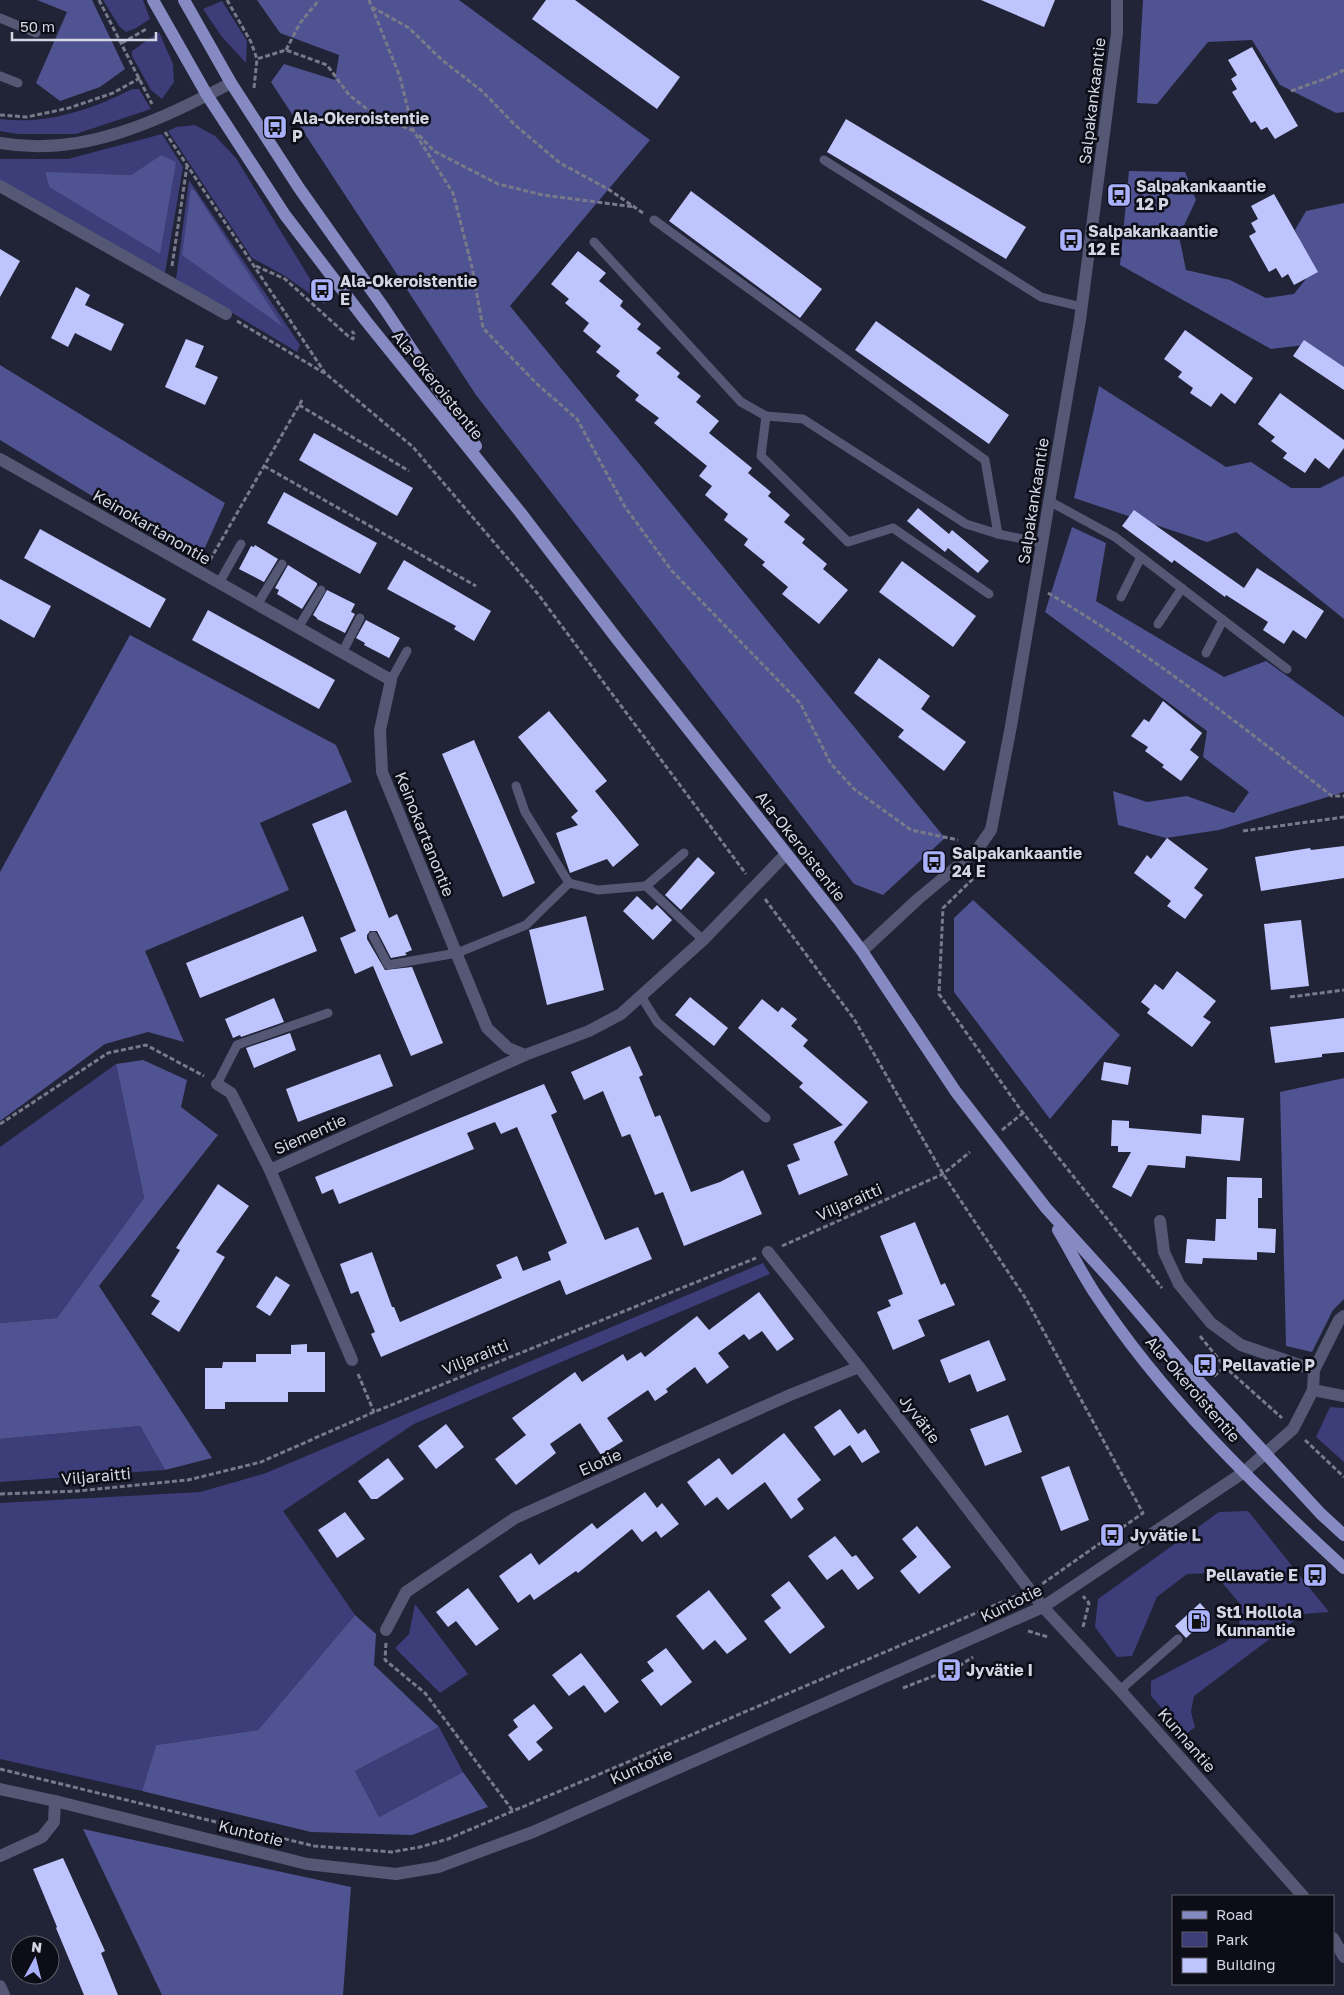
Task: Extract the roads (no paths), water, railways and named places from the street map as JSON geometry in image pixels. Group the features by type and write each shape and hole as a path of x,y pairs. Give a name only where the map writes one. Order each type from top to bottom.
{"main road":[{"name":"Ala-Okeroistentie","path":"154,0 207,95 285,215 366,321 520,512 862,951 956,1092 1046,1208 1265,1454 1321,1514 1344,1535"},
{"name":"Ala-Okeroistentie","path":"184,0 231,83 299,188 384,308 520,512"},
{"name":"Ala-Okeroistentie","path":"1046,1208 1094,1292 1164,1385 1244,1472 1344,1568"}],"street":[{"name":"Salpakankaantie","path":"862,951 918,899 977,850 991,830 999,796 1082,307 1118,33 1117,0"},
{"path":"0,143 62,146 103,139 147,124 231,83"},
{"path":"0,186 226,314"},
{"name":"Keinokartanontie","path":"0,459 391,680 380,730 382,772 487,1028 508,1048 525,1055"},
{"path":"525,1055 589,1031 621,1014 703,940 786,854"},
{"name":"Siementie","path":"352,1360 270,1170 525,1055"},
{"path":"217,1084 231,1093 270,1170"},
{"path":"1160,1221 1164,1252 1179,1284 1211,1323 1242,1345 1314,1370"},
{"name":"Jyvätie","path":"768,1252 859,1367 1043,1607"},
{"path":"1344,1316 1339,1320 1314,1370 1313,1390 1344,1396"},
{"name":"Elotie","path":"386,1630 406,1592 515,1518 790,1395 859,1367"},
{"name":"Kuntotie","path":"0,1789 307,1864 396,1874 438,1867 533,1832 1043,1607 1244,1472 1293,1429 1313,1390"},
{"name":"Kunnantie","path":"1043,1607 1120,1690 1302,1895"},
{"path":"0,1856 42,1837 54,1822 55,1801"},
{"path":"1334,1940 1344,1958"},
{"path":"0,1986 4,1995"}],"lane":[{"path":"0,18 36,33"},
{"path":"0,76 18,83"},
{"path":"824,160 1041,297 1082,307"},
{"path":"654,220 985,460 998,534"},
{"path":"594,242 740,402 766,416 803,419 966,524 998,534 1042,543"},
{"path":"766,416 761,456 848,542 893,528 989,594"},
{"path":"1049,501 1115,537 1286,668"},
{"path":"219,583 241,544"},
{"path":"1121,597 1142,557"},
{"path":"257,605 282,564"},
{"path":"1158,624 1182,588"},
{"path":"298,628 321,590"},
{"path":"342,653 360,618"},
{"path":"1206,654 1223,620"},
{"path":"391,680 406,651"},
{"path":"516,786 525,812 569,883 598,890 646,886 684,853"},
{"path":"373,936 388,965 457,953 526,925 569,883"},
{"path":"646,886 703,940"},
{"path":"641,996 657,1022 766,1118"},
{"path":"217,1084 237,1045 328,1013"},
{"path":"1120,1690 1178,1639"}],"place":[{"name":"Ala-Okeroistentie P","path":"275,127"},
{"name":"Salpakankaantie 12 P","path":"1119,195"},
{"name":"Salpakankaantie 12 E","path":"1071,240"},
{"name":"Ala-Okeroistentie E","path":"322,290"},
{"name":"Salpakankaantie 24 E","path":"934,862"},
{"name":"Pellavatie P","path":"1205,1365"},
{"name":"Jyvätie L","path":"1112,1535"},
{"name":"Pellavatie E","path":"1315,1575"},
{"name":"St1 Hollola Kunnantie","path":"1199,1621"},
{"name":"Jyvätie I","path":"949,1670"}]}
